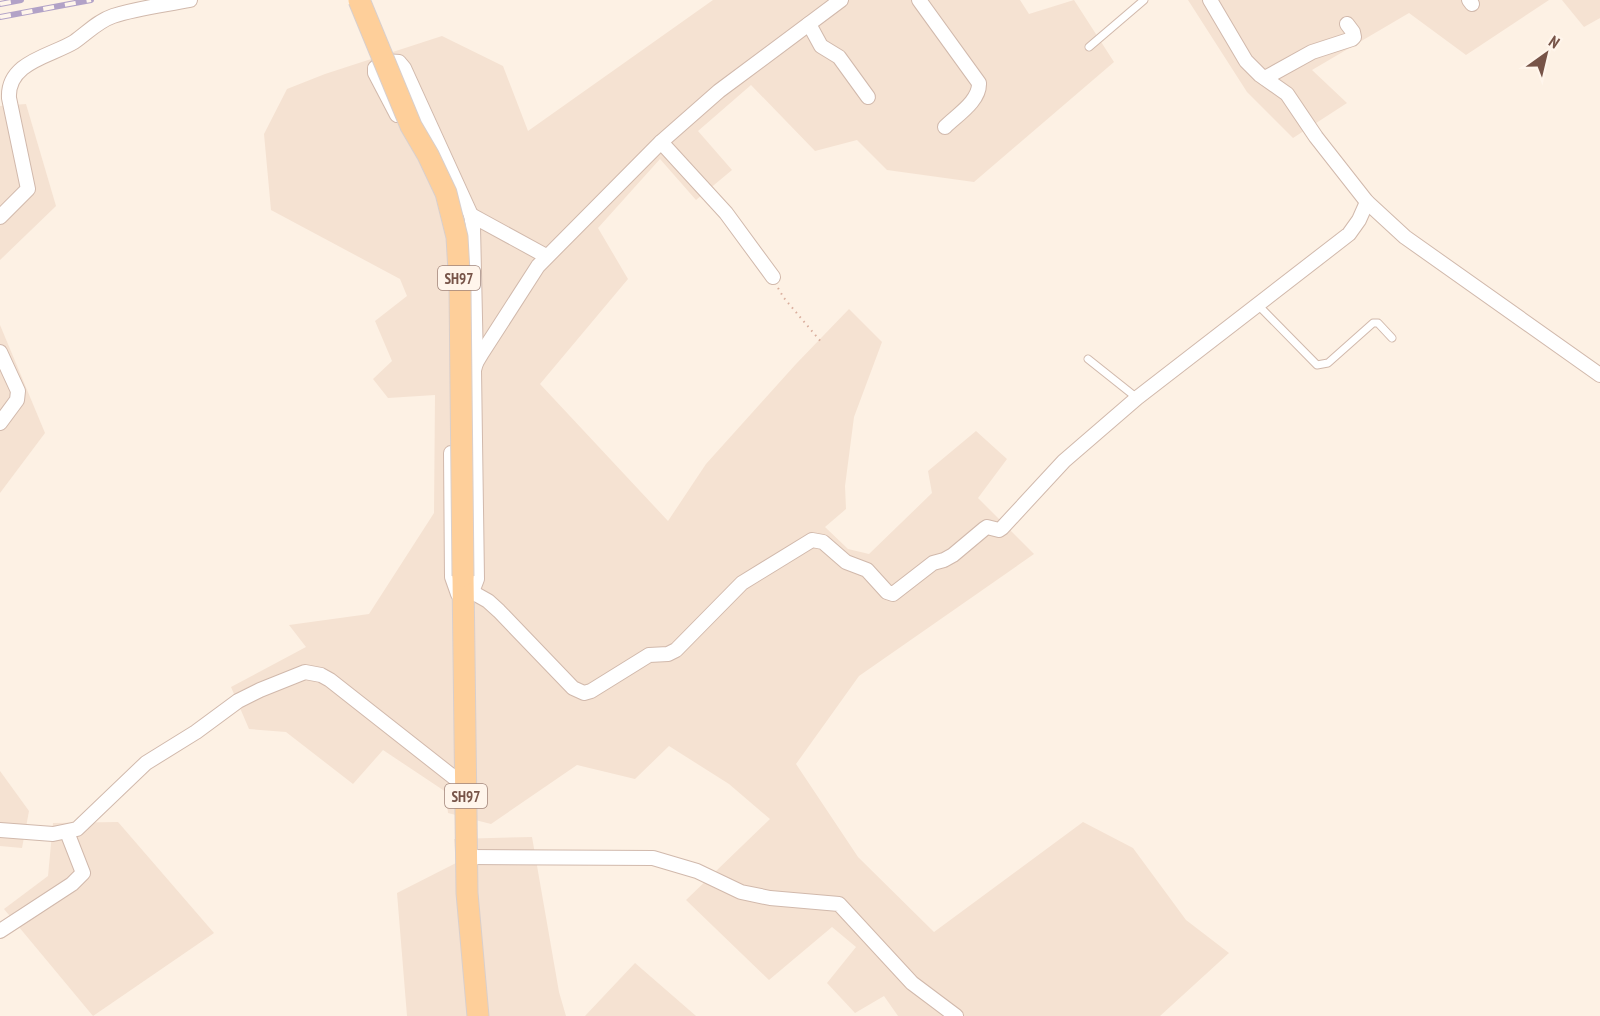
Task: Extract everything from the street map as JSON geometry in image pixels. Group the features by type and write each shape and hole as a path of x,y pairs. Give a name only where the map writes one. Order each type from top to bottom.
{"main road":[{"name":"SH97","path":"358,0 411,126 428,155 446,194 457,237 466,589 467,893 478,1016"}],"street":[{"path":"0,217 28,189 9,98 9,90 14,78 39,57 73,43 110,17 190,0"},
{"path":"349,0 358,0"},
{"path":"476,363 532,274 546,256 661,142 711,97 841,0"},
{"path":"919,0 979,83 978,93 974,99 945,127"},
{"path":"1210,0 1240,52 1252,68 1287,94 1316,137 1367,202 1405,237 1600,375"},
{"path":"809,24 821,46 839,57 868,97"},
{"path":"1265,78 1312,52 1352,39 1353,32 1347,24"},
{"path":"393,61 399,62 404,68 471,215 474,227 477,579 466,589 458,594 452,577 448,232 434,186 375,73 378,64 393,61"},
{"path":"661,142 726,213 773,277"},
{"path":"466,589 494,606 573,688 584,693 649,656 668,654 676,650 742,583 812,540 823,542 846,562 867,570 890,594 896,592 933,563 953,555 987,527 996,530 1002,528 1064,461 1137,398 1349,234 1359,220 1367,202"},
{"path":"471,215 546,256"},
{"path":"0,352 18,391 17,400 0,423"},
{"path":"0,830 36,834 68,832 82,825 136,771 157,756 248,696 305,672 321,675 330,680 466,787"},
{"path":"0,931 72,884 83,873 68,832"},
{"path":"467,856 653,858 697,871 741,892 770,898 839,904 912,983 956,1016"}],"lane":[{"path":"1089,47 1144,0"},
{"path":"1258,305 1317,365 1328,363 1373,323 1378,323 1392,338"},
{"path":"1088,358 1137,398"}],"path":[{"path":"773,277 784,298 822,343"}],"shaded area":[{"path":"713,0 1020,0 1029,14 1074,0 1114,62 974,182 887,170 857,140 815,151 751,85 698,131 732,170 696,200 660,159 598,228 628,279 540,384 668,521 706,464 849,309 882,342 854,417 845,486 846,509 825,527 848,549 869,554 932,493 928,471 976,431 1007,459 978,498 1034,554 859,676 796,764 858,857 934,932 1083,822 1133,848 1186,920 1229,953 1160,1016 898,1016 884,996 855,1013 827,983 856,947 832,927 769,980 686,900 770,819 729,784 669,746 635,779 577,765 491,824 448,813 446,792 383,750 353,784 286,732 249,729 231,687 306,647 289,625 369,614 434,513 435,395 388,398 373,379 392,361 375,321 407,296 400,279 271,210 264,134 287,89 325,74 442,36 503,66 528,131"},
{"path":"1188,0 1549,0 1466,55 1409,13 1312,70 1347,103 1293,138 1247,92"},
{"path":"1562,0 1600,0 1600,18 1584,27"},
{"path":"26,104 56,206 0,260 0,106"},
{"path":"0,325 45,433 0,493"},
{"path":"0,771 29,811 22,848 0,846"},
{"path":"118,822 214,933 93,1016 4,909 48,876 53,823"},
{"path":"532,837 559,992 566,1016 407,1016 397,893 456,863 454,839"},
{"path":"635,963 696,1016 585,1016"}],"railway":[{"path":"0,4 21,0"},
{"path":"0,17 91,0"}]}
